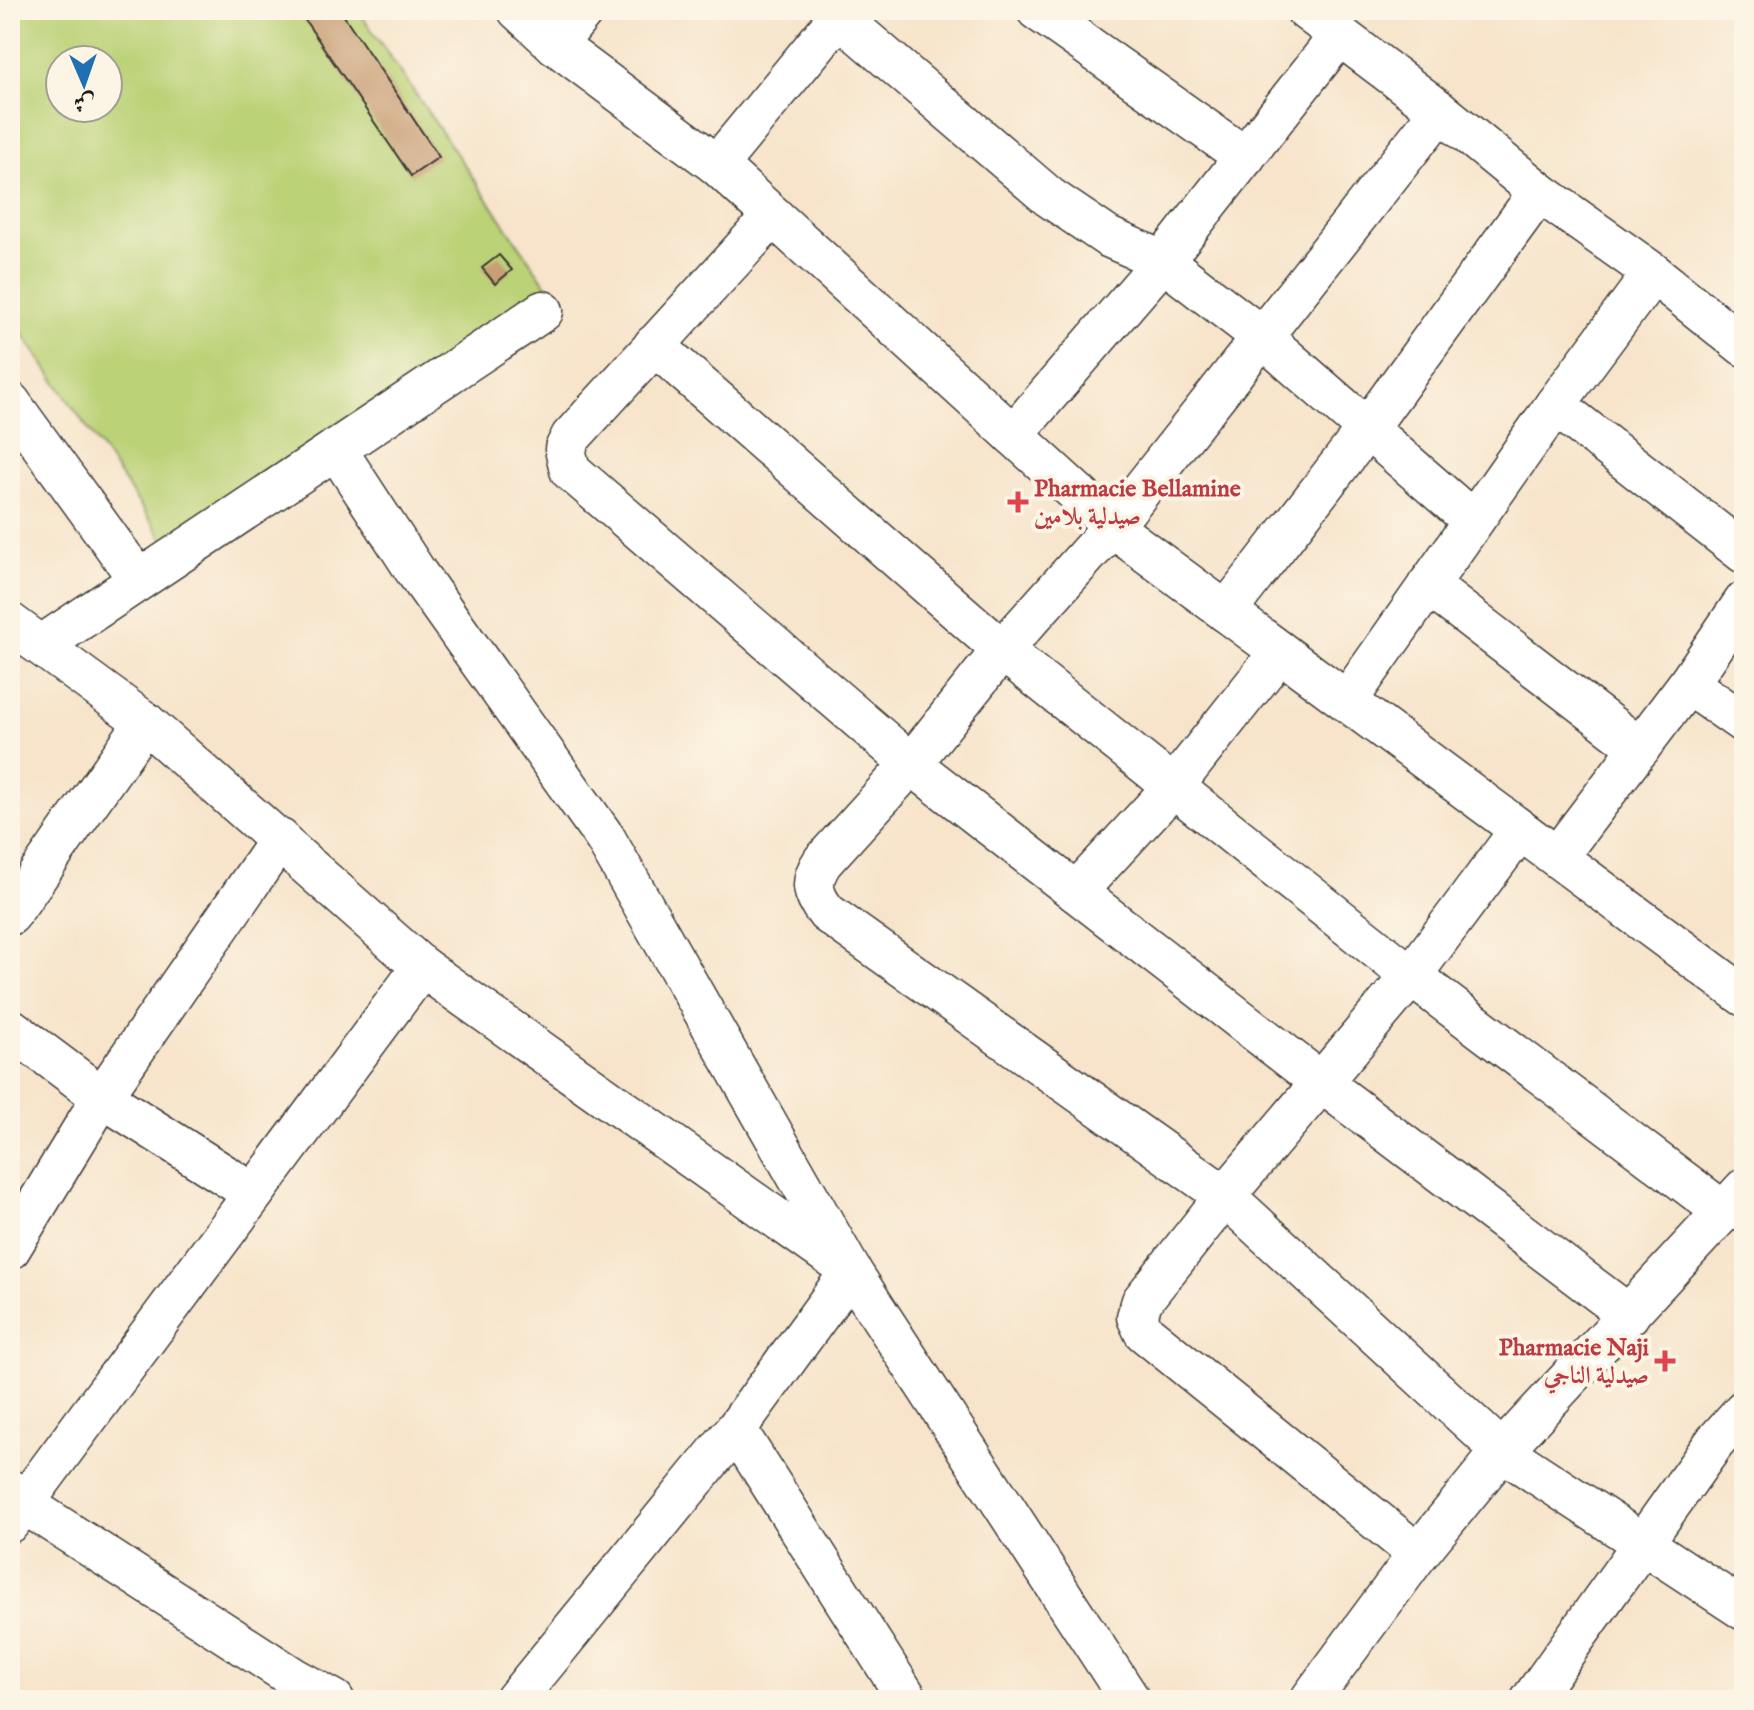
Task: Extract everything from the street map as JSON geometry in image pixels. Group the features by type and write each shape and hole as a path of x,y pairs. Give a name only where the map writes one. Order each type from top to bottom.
{"street":[{"path":"518,10 556,45 717,165 1113,526 1744,996"},
{"path":"556,45 584,10"},
{"path":"1037,10 1245,157"},
{"path":"1306,10 1440,111 1539,192 1653,273 1744,346"},
{"path":"717,165 834,14 1049,197 1108,237 1163,261 1262,337 1473,521"},
{"path":"1013,435 1163,261 1340,35"},
{"path":"1440,111 1113,526 1002,650 911,764 823,861 815,872 815,899 827,913 1225,1196 1502,1451 1744,1610"},
{"path":"1226,612 1367,429 1539,192"},
{"path":"773,216 571,437 565,449 570,470 911,764 1322,1083 1629,1315"},
{"path":"1347,701 1555,405 1653,273"},
{"path":"543,311 139,580 26,634 145,722 422,967 851,1271"},
{"path":"654,345 1002,650 1411,976 1734,1200 1502,1451 1418,1554 1310,1700"},
{"path":"10,402 139,580"},
{"path":"1555,405 1744,553"},
{"path":"336,449 416,572 605,838 851,1271 1130,1700"},
{"path":"1428,585 1640,748"},
{"path":"1557,857 1688,684 1744,602"},
{"path":"1076,892 1173,787 1280,652"},
{"path":"1688,684 1744,723"},
{"path":"10,915 22,869 145,722"},
{"path":"1418,1554 1138,1325 1142,1301 1225,1196 1411,976 1520,830"},
{"path":"10,1249 102,1097 280,839"},
{"path":"334,1700 14,1505 422,967"},
{"path":"10,1028 102,1097 251,1192"},
{"path":"515,1700 736,1429 851,1271"},
{"path":"1531,1700 1643,1543 1729,1452 1744,1410"},
{"path":"736,1429 908,1700"}],"green space":[{"path":"10,10 358,10 547,286 168,546 10,315"}],"building":[{"path":"298,10 340,10 439,157 411,176"},
{"path":"499,255 512,270 495,284 482,268"}],"place":[{"name":"Pharmacie Bellamine صيدلية بلامين","path":"1018,502"},
{"name":"Pharmacie Naji صيدلية الناجي","path":"1665,1361"}]}
